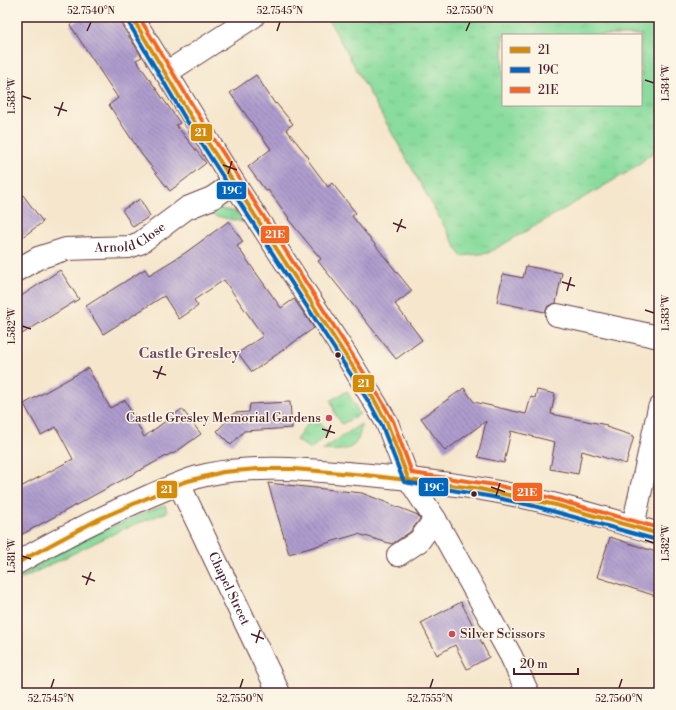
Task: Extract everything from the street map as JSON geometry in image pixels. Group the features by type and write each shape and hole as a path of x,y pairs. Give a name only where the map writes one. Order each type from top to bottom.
{"street":[{"path":"132,17 234,183 300,282 387,423 408,478 435,519 511,656 528,693"},
{"path":"166,73 253,17"},
{"name":"Arnold Close","path":"17,270 38,258 66,249 78,240 129,247 140,243 188,208 212,198 234,183"},
{"path":"557,315 659,337"},
{"path":"633,526 659,408"},
{"path":"17,563 69,533 179,484 204,476 229,471 261,469 313,470 408,478 494,491 659,534"},
{"name":"Chapel Street","path":"179,484 279,693"},
{"path":"398,555 419,541 435,519"}],"green space":[{"path":"327,17 659,17 659,147 633,169 488,253 461,256"},
{"path":"213,207 236,212 243,222 199,212"},
{"path":"347,391 360,414 342,424 335,414 331,400"},
{"path":"313,416 329,432 311,449 296,440"},
{"path":"361,424 360,433 354,445 343,450 322,450"},
{"path":"165,505 167,512 121,530 17,581 17,578 34,567 71,547 127,520"}],"building":[{"path":"83,17 119,17 121,24 142,57 136,60 180,123 176,125 206,163 170,191 142,155 109,105 118,98 70,25"},
{"path":"256,75 275,104 276,103 293,124 286,129 309,158 307,159 328,187 332,183 356,213 352,216 412,291 395,304 422,340 396,359 318,261 321,259 288,219 289,218 268,190 266,191 248,167 271,149 230,93"},
{"path":"17,187 43,222 17,241"},
{"path":"140,199 150,216 133,227 122,210"},
{"path":"229,221 243,242 237,246 281,308 294,299 314,328 252,372 238,353 263,336 224,280 194,300 198,306 179,319 164,296 103,334 86,306 145,269 149,275 185,253"},
{"path":"526,266 562,273 556,303 548,306 545,312 497,302 503,274 523,278"},
{"path":"60,270 79,299 17,337 17,299"},
{"path":"88,368 110,408 125,400 144,437 182,409 201,434 173,454 172,453 17,537 17,489 73,459 56,427 41,435 24,404"},
{"path":"464,388 474,402 526,414 531,397 535,398 537,390 555,394 551,414 607,425 606,427 634,436 626,464 582,451 578,474 550,469 555,442 511,431 504,463 478,457 486,421 445,451 421,418"},
{"path":"290,402 292,428 244,431 231,445 217,431 234,413 249,412 250,404"},
{"path":"268,483 362,493 418,515 420,519 410,532 392,544 358,534 289,554"},
{"path":"610,537 659,553 659,597 597,577"},
{"name":"Silver Scissors","path":"461,602 489,657 467,669 455,645 437,655 421,623"}],"transit line":[{"name":"21","path":"132,17 190,115 375,401 387,423 408,478"},
{"name":"21E","path":"139,17 196,111 380,398 393,421 412,473 495,485 536,494 659,528"},
{"name":"19C","path":"127,20 185,118 370,404 382,426 404,482 493,497 534,506 657,540"},
{"name":"21","path":"17,563 99,519 184,482 223,472 258,469 294,469 365,475 475,488 556,505 659,534"}],"place":[{"name":"Castle Gresley Memorial Gardens","path":"329,418"},
{"name":"Silver Scissors","path":"452,634"}],"district":[{"name":"Castle Gresley","path":"189,353"}]}
